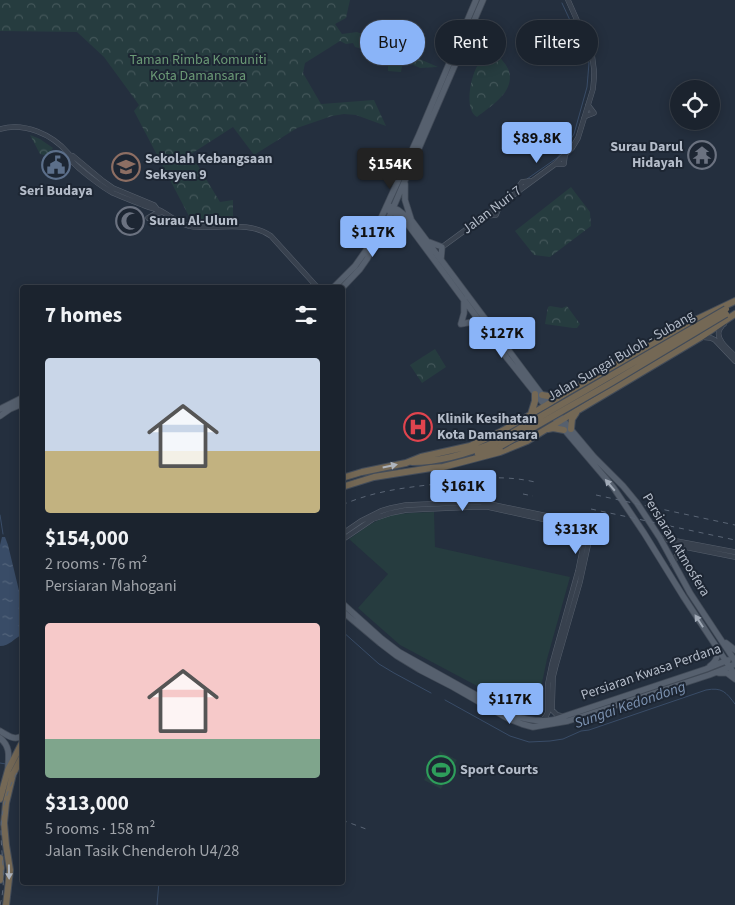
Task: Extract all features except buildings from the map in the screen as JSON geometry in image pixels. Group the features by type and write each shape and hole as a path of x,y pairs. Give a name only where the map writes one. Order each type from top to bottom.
{"highway":[{"name":"Jalan Sungai Buloh - Subang","path":"345,486 374,477 443,467 500,452 527,441 701,337 726,315 735,303"},
{"name":"Jalan Sungai Buloh - Subang","path":"345,477 470,446 502,431 689,323 735,303"},
{"name":"Jalan Sungai Buloh - Subang","path":"431,468 500,446 735,309"},
{"name":"Jalan Sungai Buloh - Subang","path":"406,462 426,462 459,455 475,451 498,441 726,315 735,314"},
{"name":"Jalan Sungai Buloh - Subang","path":"539,394 554,397 566,393"},
{"path":"566,393 565,408 574,413"},
{"path":"539,394 530,415 537,416 542,420 545,430 553,428 567,429 581,408"},
{"path":"0,799 8,770 20,747"},
{"path":"6,905 10,870 4,823 6,803 14,774 20,761"},
{"path":"0,858 0,880"}],"main road":[{"path":"345,285 367,259 387,222 389,209 476,0"},
{"path":"335,285 362,258 406,180 483,0"},
{"path":"406,180 405,200 412,221"},
{"path":"389,209 406,222 437,259 539,394"},
{"path":"389,209 412,221 435,252 437,259 464,299 539,394"},
{"path":"387,222 393,218 401,218"},
{"path":"427,241 442,247 437,259"},
{"path":"464,299 464,313 461,324 475,322 485,327"},
{"name":"Persiaran Atmosfera","path":"539,394 613,488 644,532 712,642 732,661"},
{"path":"0,409 20,399"},
{"path":"0,416 20,405"},
{"name":"Persiaran Atmosfera","path":"567,429 637,502 660,538 690,593 719,637 732,661 735,675"},
{"name":"Persiaran Kwasa Perdana","path":"345,607 399,652 512,715 524,719 553,720 708,672"},
{"name":"Persiaran Kwasa Perdana","path":"345,614 397,656 420,670 509,719 533,727 568,721 708,672 732,661"},
{"path":"719,637 735,650"},
{"path":"712,642 717,656 708,672 727,673 735,679"},
{"path":"0,731 14,738 20,737"},
{"path":"0,738 7,746 9,752 8,770"}],"street":[{"path":"568,0 592,54 594,70 593,87 584,118"},
{"path":"584,118 594,113 588,106 588,103"},
{"name":"Jalan Nuri 7","path":"435,252 484,216 496,215 501,203 514,193 522,182 531,180 554,165 564,164 565,154 572,148 578,138 584,118"},
{"path":"0,128 18,126 35,130 62,147 71,159 102,186 119,196 160,211 182,224 192,227 239,226 265,232 316,285"},
{"path":"69,155 73,156 112,188 154,205 160,211"},
{"path":"144,205 149,217 160,211"},
{"path":"726,315 718,336 735,356"},
{"path":"701,337 715,340 735,361"},
{"path":"345,532 361,521 391,508 406,505 480,502 586,524 588,528"},
{"path":"345,538 368,522 391,513 406,510 473,507 488,507 588,528"},
{"path":"563,716 557,716 552,710 554,677 588,528"},
{"path":"660,538 735,552"},
{"path":"674,564 679,551 685,547 735,557"},
{"path":"542,721 548,712 548,683 552,664 577,581"}],"green space":[{"name":"Taman Rimba Komuniti Kota Damansara","path":"0,0 350,0 346,18 335,24 342,34 360,33 360,47 355,47 353,43 346,44 340,41 305,63 303,73 321,104 374,100 386,126 356,115 332,116 297,128 254,155 233,127 191,154 220,202 233,200 233,224 192,222 134,111 139,105 104,57 77,32 0,31"},
{"name":"Taman Rimba Komuniti Kota Damansara","path":"425,61 438,67 420,68 413,65 425,65"},
{"name":"Taman Rimba Komuniti Kota Damansara","path":"388,65 406,65 402,66 401,72 388,71"},
{"path":"478,65 506,65 510,79 501,98 477,117 470,107 469,99 471,82"},
{"path":"30,135 53,148 47,156 40,154"},
{"path":"571,187 590,212 591,226 550,257 534,255 515,231"},
{"path":"567,306 580,324 577,328 573,328 545,324 548,307 562,308"},
{"path":"435,349 446,367 422,383 410,365"},
{"path":"434,512 435,547 570,577 547,659 542,683 543,709 539,714 522,710 400,645 358,608 388,574 349,539 374,522 389,516"},
{"name":"Sport Courts","path":"440,751 457,760 441,789 424,780"}],"water":[{"path":"2,537 5,537 20,595 20,636 7,645 0,646 0,545"}],"waterway":[{"path":"527,179 557,158 563,151 574,134 587,87 589,63 562,3"},
{"path":"0,515 3,534"},
{"name":"Sungai Kedondong","path":"345,634 379,664 431,693"},
{"name":"Sungai Kedondong","path":"445,700 510,736 529,742 563,739 581,731 589,730 706,690 716,689 723,691 735,704"},
{"path":"0,763 6,764"},
{"path":"157,905 159,885"}],"railway":[{"path":"345,504 366,496 389,491 461,480 510,478 535,482"},
{"path":"523,494 533,496"},
{"path":"596,495 735,525"},
{"path":"591,509 735,540"},
{"path":"0,905 3,886 2,814 10,788 20,768"},
{"path":"345,821 366,829"}],"place":[{"name":"Surau Darul Hidayah","path":"702,155"},
{"name":"Seri Budaya","path":"56,165"},
{"name":"Sekolah Kebangsaan Seksyen 9","path":"126,167"},
{"name":"Surau Al-Ulum","path":"130,221"},
{"name":"Klinik Kesihatan Kota Damansara","path":"418,427"},
{"name":"Sport Courts","path":"441,770"}]}
